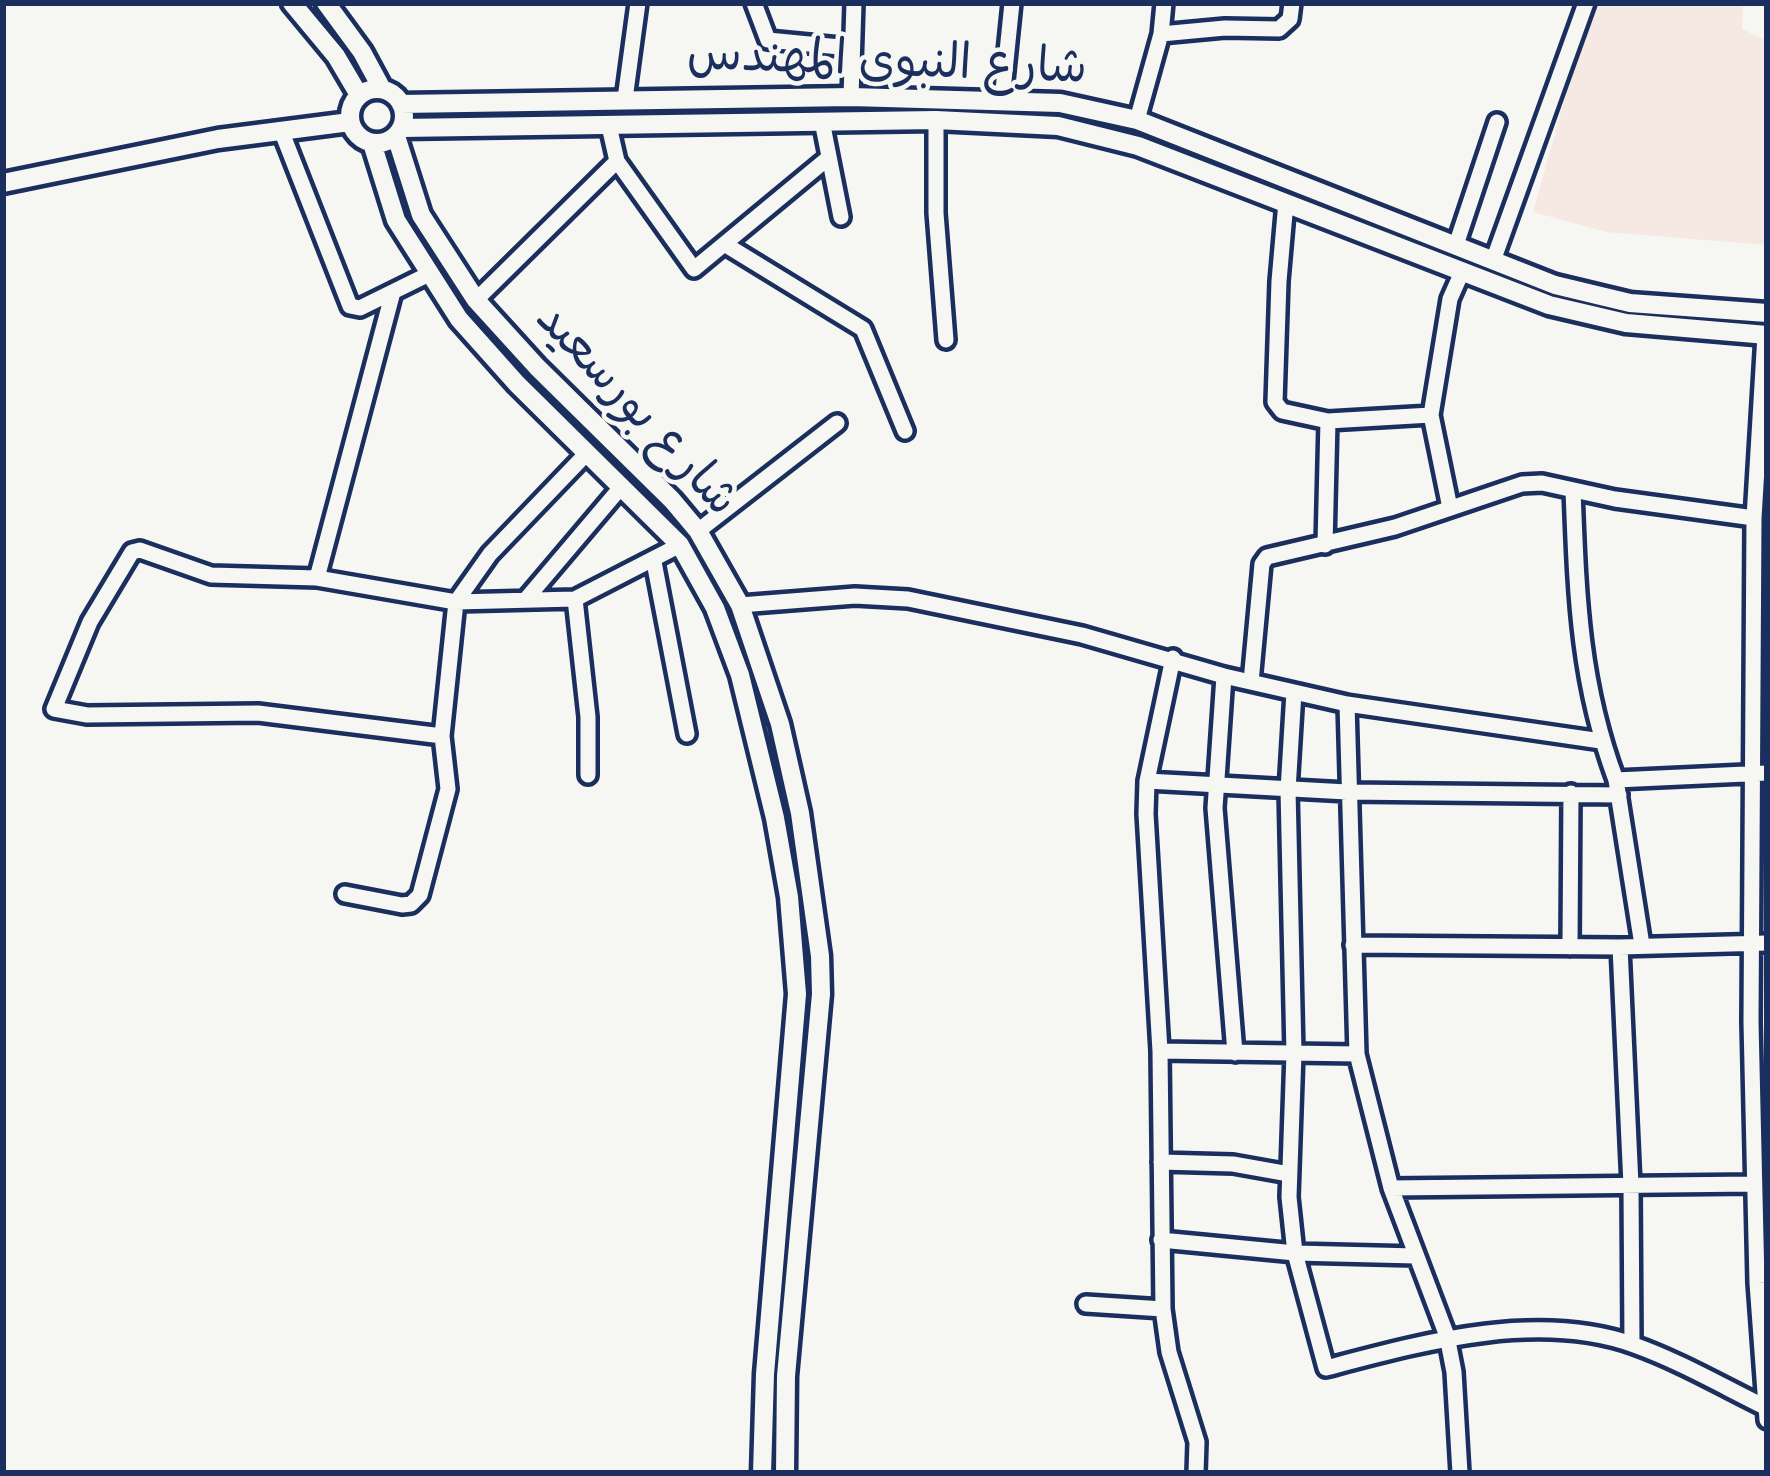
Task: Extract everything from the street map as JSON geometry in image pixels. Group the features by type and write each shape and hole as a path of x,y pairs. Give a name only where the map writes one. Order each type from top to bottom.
{"street":[{"path":"292,3 336,56 359,95"},
{"path":"326,3 382,89 401,104 398,132 372,143 362,139 350,122 353,103 359,95 382,89"},
{"path":"340,3 346,28"},
{"path":"625,99 638,3"},
{"path":"754,3 768,40 850,48"},
{"path":"851,97 854,3"},
{"path":"1002,100 1012,3"},
{"path":"1137,120 1161,34 1164,3"},
{"path":"1161,34 1279,29 1288,25 1292,3"},
{"path":"1493,261 1586,3"},
{"name":"شارع النبوى المهندس","path":"401,104 851,97 1085,106 1137,120 1592,296 1767,313"},
{"path":"936,120 936,213 946,340"},
{"name":"شارع النبوى المهندس","path":"398,132 936,120 1087,130 1587,315 1626,323 1766,335"},
{"path":"823,121 841,217"},
{"path":"3,183 82,164 350,122"},
{"path":"1456,245 1497,122"},
{"path":"609,126 617,161 694,269 827,158"},
{"path":"281,130 350,306 360,308 429,274"},
{"name":"شارع بورسعيد","path":"398,132 421,215 476,300 698,532 740,605 764,669 800,813 821,994 786,1376 784,1473"},
{"name":"شارع بورسعيد","path":"372,143 396,220 429,274 487,352 680,545 715,608 740,675 779,838 797,994 765,1374 762,1473"},
{"path":"476,300 617,161"},
{"path":"1286,202 1274,402 1282,411 1328,421 1431,416"},
{"path":"727,244 863,329 905,431"},
{"path":"1450,508 1431,416 1450,299 1462,272"},
{"path":"316,578 393,292"},
{"path":"1766,335 1754,518 1760,773 1754,1184 1767,1420"},
{"path":"1325,545 1328,421"},
{"path":"698,532 837,422"},
{"path":"345,894 402,905 417,900 448,789 442,736 456,602 490,554 587,453"},
{"path":"1251,682 1263,561 1281,553 1325,545 1522,484 1541,483 1754,518"},
{"path":"527,598 622,486"},
{"path":"1573,490 1577,616 1601,741 1618,788 1642,945"},
{"path":"442,736 258,713 87,715 55,709 91,622 132,552 140,550 212,575 316,578 456,602 575,599 680,545"},
{"path":"654,562 687,734"},
{"path":"740,605 855,596 908,599 1082,634 1224,676 1347,704 1601,741"},
{"path":"575,599 588,717 588,775"},
{"path":"1173,658 1147,781 1160,1051 1163,1309 1169,1352 1197,1442 1196,1473"},
{"path":"740,675 764,669"},
{"path":"1224,676 1215,788 1235,1053"},
{"path":"1294,692 1288,790 1294,1053 1289,1174 1295,1253 1326,1368 1447,1336 1574,1333 1632,1344 1767,1408"},
{"path":"1347,704 1357,1054 1391,1188 1447,1336 1460,1473"},
{"path":"1147,781 1347,792 1571,793 1760,773"},
{"path":"1570,947 1571,793"},
{"path":"1353,945 1760,943"},
{"path":"1620,947 1631,1185 1632,1344"},
{"path":"1160,1051 1357,1054"},
{"path":"1161,1162 1233,1164 1289,1174"},
{"path":"1391,1188 1754,1184"},
{"path":"1161,1240 1295,1253 1416,1256"},
{"path":"1087,1304 1163,1309"}],"shaded area":[{"path":"1592,3 1743,3 1742,29 1767,41 1767,245 1606,232 1533,212"}]}
